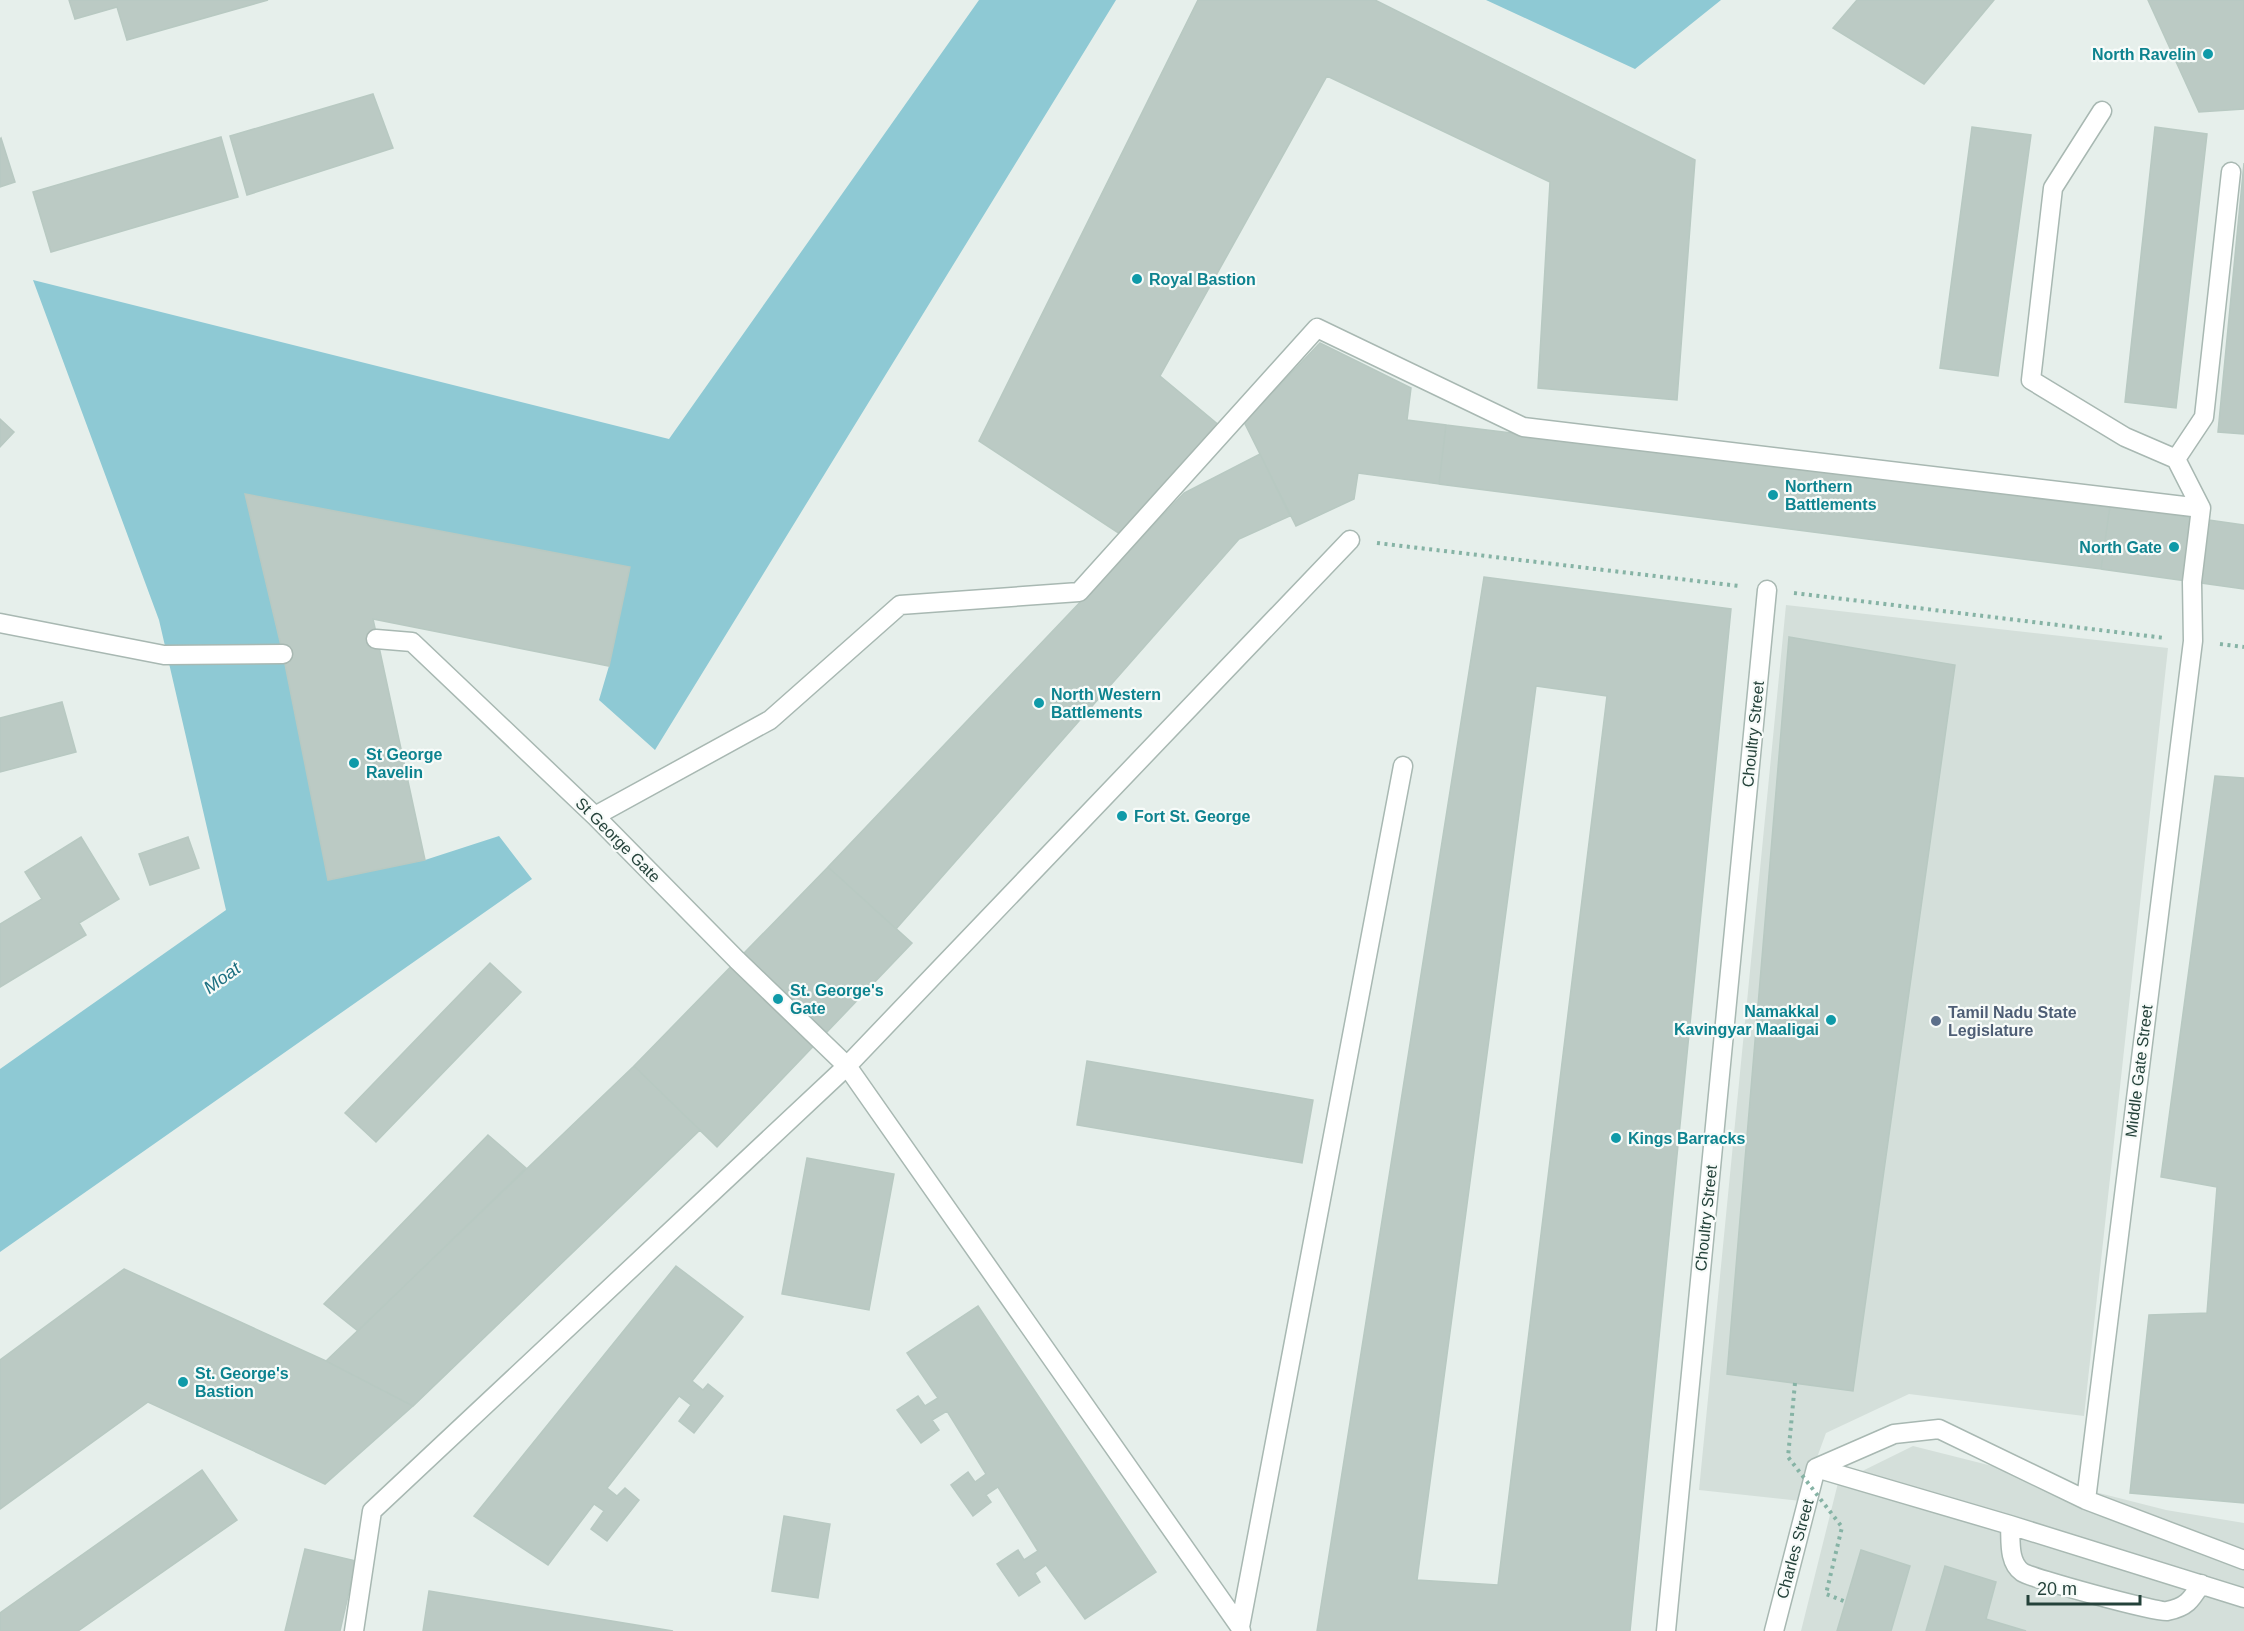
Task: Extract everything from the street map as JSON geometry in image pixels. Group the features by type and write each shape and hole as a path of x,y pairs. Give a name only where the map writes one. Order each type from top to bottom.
{"lane":[{"path":"2102,111 2053,188 2031,380 2125,437 2176,459 2201,508"},
{"path":"2176,459 2204,417 2231,172"},
{"path":"595,816 770,720 900,605 1079,592 1317,328 1523,428 2201,508"},
{"name":"Middle Gate Street","path":"2086,1500 2193,641 2192,582 2201,508"},
{"path":"354,1631 372,1511 847,1066 1350,540"},
{"name":"Choultry Street","path":"1666,1631 1767,590"},
{"path":"0,623 164,655 283,654"},
{"name":"St George Gate","path":"376,639 412,642 595,816 737,960 847,1066 1240,1629"},
{"path":"1240,1629 1402,766"},
{"path":"1816,1468 1894,1434 1939,1429 2086,1500 2244,1560"},
{"path":"1816,1468 2010,1525 2244,1598"},
{"name":"Charles Street","path":"1774,1631 1816,1468"},
{"path":"2010,1525 2012,1559 2022,1572 2109,1599 2165,1612 2188,1604 2201,1584"}],"path":[{"path":"1795,1383 1788,1456 1842,1527 1826,1594 1846,1602"}],"shaded area":[{"name":"Tamil Nadu State Legislature","path":"1786,605 2168,648 2084,1416 1909,1394 1826,1433 1801,1501 1699,1490"},
{"path":"1913,1446 2166,1510 2244,1523 2244,1631 1801,1631 1838,1483"}],"water":[{"name":"Moat","path":"979,0 1116,0 655,750 599,700 609,666 629,567 245,494 283,654 328,879 425,860 499,836 532,879 0,1252 0,1069 226,910 159,620 33,280 669,439"},
{"path":"1486,0 1721,0 1635,69"}],"building":[{"path":"69,0 268,0 127,40 117,7 75,19"},
{"name":"Royal Bastion","path":"1198,0 1375,0 1695,160 1677,400 1538,388 1550,182 1327,76 1160,376 1220,426 1120,534 979,441"},
{"path":"1857,0 1994,0 1924,84 1833,28"},
{"name":"North Ravelin","path":"2148,0 2244,0 2244,109 2199,112"},
{"path":"373,94 393,148 247,195 230,136"},
{"path":"1972,127 2031,135 1998,376 1940,368"},
{"path":"2155,127 2207,134 2176,408 2125,402"},
{"path":"221,137 238,197 51,252 33,192"},
{"path":"0,139 15,182 0,187"},
{"path":"2244,163 2244,434 2218,432"},
{"path":"1320,343 1411,388 1407,420 1446,425 1439,484 1358,473 1354,499 1296,526 1244,422"},
{"path":"0,419 14,432 0,447"},
{"name":"Northern Battlements","path":"1446,425 2110,506 2101,569 1439,484"},
{"name":"North Western Battlements","path":"1260,454 1290,516 1239,539 896,929 828,867 1184,493"},
{"name":"St George Ravelin","path":"245,494 630,567 609,666 373,619 425,860 328,880 283,654"},
{"name":"North Gate","path":"2110,506 2244,525 2244,589 2101,569"},
{"name":"Kings Barracks","path":"1484,577 1731,609 1630,1631 1317,1631","holes":["1536,686 1607,696 1498,1585 1417,1580"]},
{"name":"Namakkal Kavingyar Maaligai","path":"1789,637 1955,665 1853,1391 1727,1374"},
{"path":"62,702 76,752 0,772 0,718"},
{"path":"2215,776 2244,778 2244,1503 2130,1493 2149,1315 2207,1313 2217,1187 2161,1177"},
{"path":"81,837 119,899 79,923 86,935 0,987 0,924 42,899 25,872"},
{"path":"188,837 199,868 150,885 139,854"},
{"name":"St. George's Gate","path":"828,867 912,943 717,1147 634,1066"},
{"path":"490,963 521,992 376,1142 345,1113"},
{"path":"1087,1061 1313,1100 1302,1163 1077,1125"},
{"path":"634,1066 700,1130 413,1406 326,1361"},
{"path":"488,1135 526,1168 358,1331 324,1304"},
{"path":"807,1158 894,1174 869,1310 782,1294"},
{"path":"676,1266 743,1317 692,1381 703,1390 708,1384 723,1396 694,1433 679,1421 691,1405 679,1396 607,1488 617,1496 625,1488 639,1500 607,1541 591,1529 604,1511 594,1504 548,1565 474,1516"},
{"name":"St. George's Bastion","path":"124,1269 326,1361 413,1406 325,1484 148,1402 0,1509 0,1360"},
{"path":"978,1306 1156,1572 1085,1619 1046,1565 1035,1573 1040,1582 1019,1596 997,1564 1018,1550 1024,1560 1038,1551 998,1487 986,1495 991,1502 973,1516 951,1485 968,1472 975,1482 986,1474 947,1411 932,1420 939,1430 921,1443 897,1410 918,1396 925,1406 938,1398 907,1353"},
{"path":"202,1470 237,1520 78,1631 0,1631 0,1613"},
{"path":"784,1516 830,1524 818,1598 772,1591"},
{"path":"305,1549 356,1561 340,1631 285,1631"},
{"path":"1861,1550 1910,1566 1891,1631 1837,1631"},
{"path":"1945,1566 1996,1582 1986,1619 2026,1631 1926,1631"},
{"path":"429,1591 673,1631 423,1631"}],"place":[{"name":"North Ravelin","path":"2208,54"},
{"name":"Royal Bastion","path":"1137,279"},
{"name":"Northern Battlements","path":"1773,495"},
{"name":"North Gate","path":"2174,547"},
{"name":"North Western Battlements","path":"1039,703"},
{"name":"St George Ravelin","path":"354,763"},
{"name":"Fort St. George","path":"1122,816"},
{"name":"St. George's Gate","path":"778,999"},
{"name":"Namakkal Kavingyar Maaligai","path":"1831,1020"},
{"name":"Tamil Nadu State Legislature","path":"1936,1021"},
{"name":"Kings Barracks","path":"1616,1138"},
{"name":"St. George's Bastion","path":"183,1382"}]}
